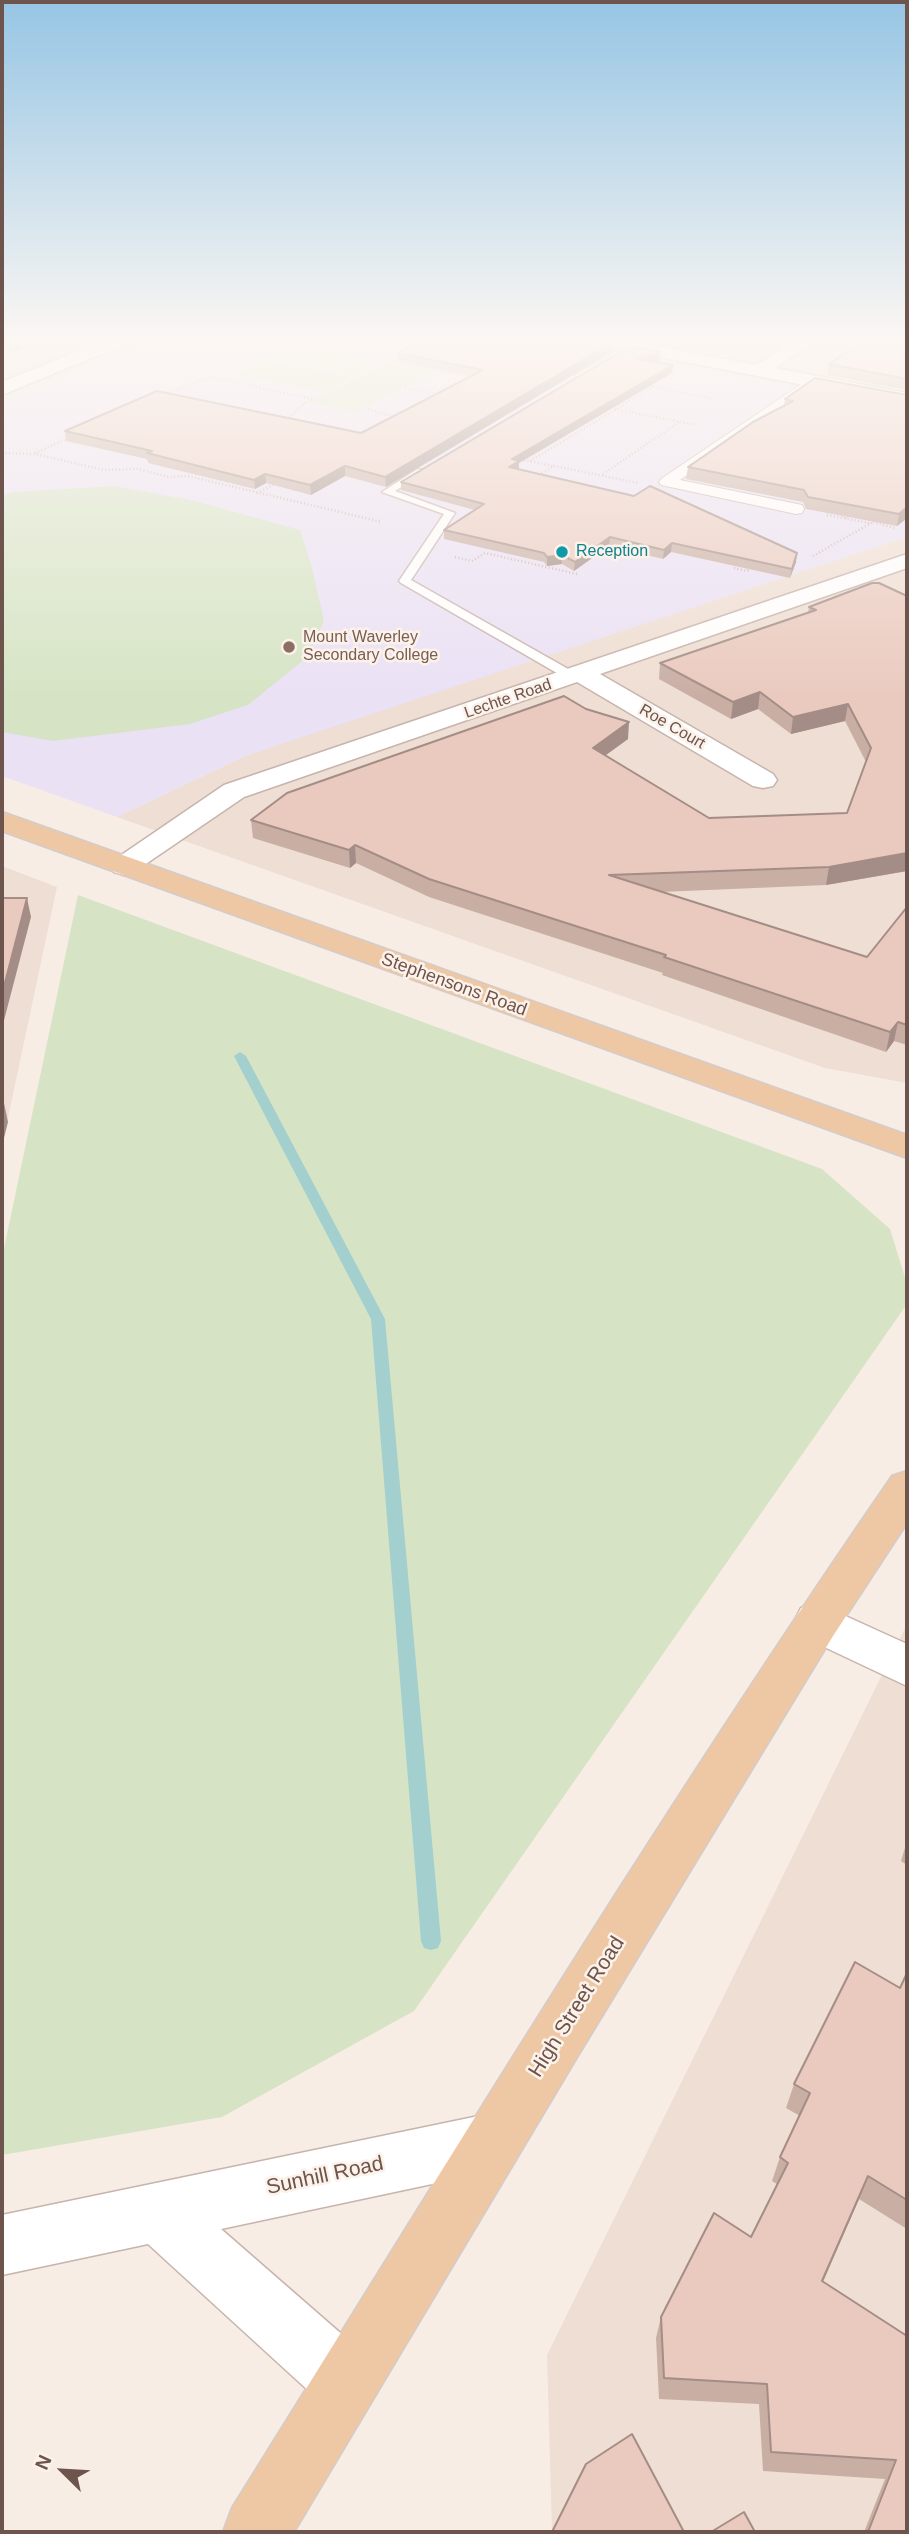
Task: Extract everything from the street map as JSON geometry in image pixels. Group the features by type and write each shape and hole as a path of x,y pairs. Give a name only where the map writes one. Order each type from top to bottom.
{"main road":[{"name":"Stephensons Road","path":"2,821 907,1147"},
{"path":"851,1128 907,1135"},
{"path":"851,1128 907,1173"},
{"name":"High Street Road","path":"256,2532 493,2142 817,1622 907,1488"}],"street":[{"path":"698,460 667,482 796,509"},
{"name":"Lechte Road","path":"124,866 234,791 902,567"},
{"name":"Roe Court","path":"577,676 764,780"},
{"path":"817,1622 907,1666"},
{"name":"Sunhill Road","path":"2,2245 493,2142"},
{"path":"158,2212 346,2381"}],"lane":[{"path":"431,466 387,492 450,513 405,581 577,676"}],"path":[{"path":"62,460 104,470 137,469 170,477 188,476 387,523 408,532 428,548"},
{"path":"526,460 641,484 632,490"},
{"path":"601,475 623,460"},
{"path":"533,479 554,466"},
{"path":"170,477 181,471"},
{"path":"257,493 281,481"},
{"path":"834,510 848,519"},
{"path":"806,560 872,523 896,527 895,528 872,523 834,517"},
{"path":"472,561 492,550"},
{"path":"485,553 577,574"},
{"path":"555,570 562,564"},
{"path":"734,568 747,571 756,564"}],"shaded area":[{"name":"Mount Waverley Secondary College","path":"2,460 907,460 907,537 245,756 117,817 2,776"},
{"path":"907,530 907,1083 825,1068 117,817 245,756"},
{"path":"2,866 57,887 2,1146"},
{"path":"907,1624 907,2532 552,2532 547,2355"}],"green space":[{"path":"114,486 191,500 300,530 324,621 307,657 248,705 190,724 53,741 2,732 2,496 13,492"},
{"path":"78,895 822,1169 890,1229 907,1284 907,1304 414,2011 222,2117 2,2155 2,1258"}],"building":[{"path":"176,460 413,460 385,477 345,466 310,485 265,474 254,480"},
{"path":"438,460 516,460 519,461 509,467 634,496 650,486 797,553 792,569 672,543 664,550 610,537 575,562 562,555 547,557 544,553 444,530 484,504 401,482"},
{"path":"698,460 907,460 907,507 899,514 808,497 804,490 688,467"},
{"path":"872,583 879,583 907,596 907,853 829,867 609,875 867,957 907,907 907,1025 898,1022 890,1032 664,957 666,955 429,879 355,845 349,850 251,820 287,793 564,696 586,709 629,722 593,748 709,818 847,813 871,748 848,704 793,717 760,692 733,702 660,663 816,610 809,607"},
{"path":"2,898 27,898 2,994"},
{"path":"855,1962 900,1988 907,1973 907,2200 868,2176 822,2281 907,2336 907,2532 868,2532 896,2460 771,2452 767,2384 664,2378 661,2317 714,2213 751,2237 788,2163 780,2157 810,2093 794,2084"},
{"path":"632,2434 684,2532 552,2532 586,2464"},
{"path":"744,2512 755,2532 711,2532"}],"waterway":[{"path":"240,1056 378,1319 431,1941"}],"place":[{"name":"Reception","path":"562,552"},
{"name":"Mount Waverley Secondary College","path":"289,647"}]}
